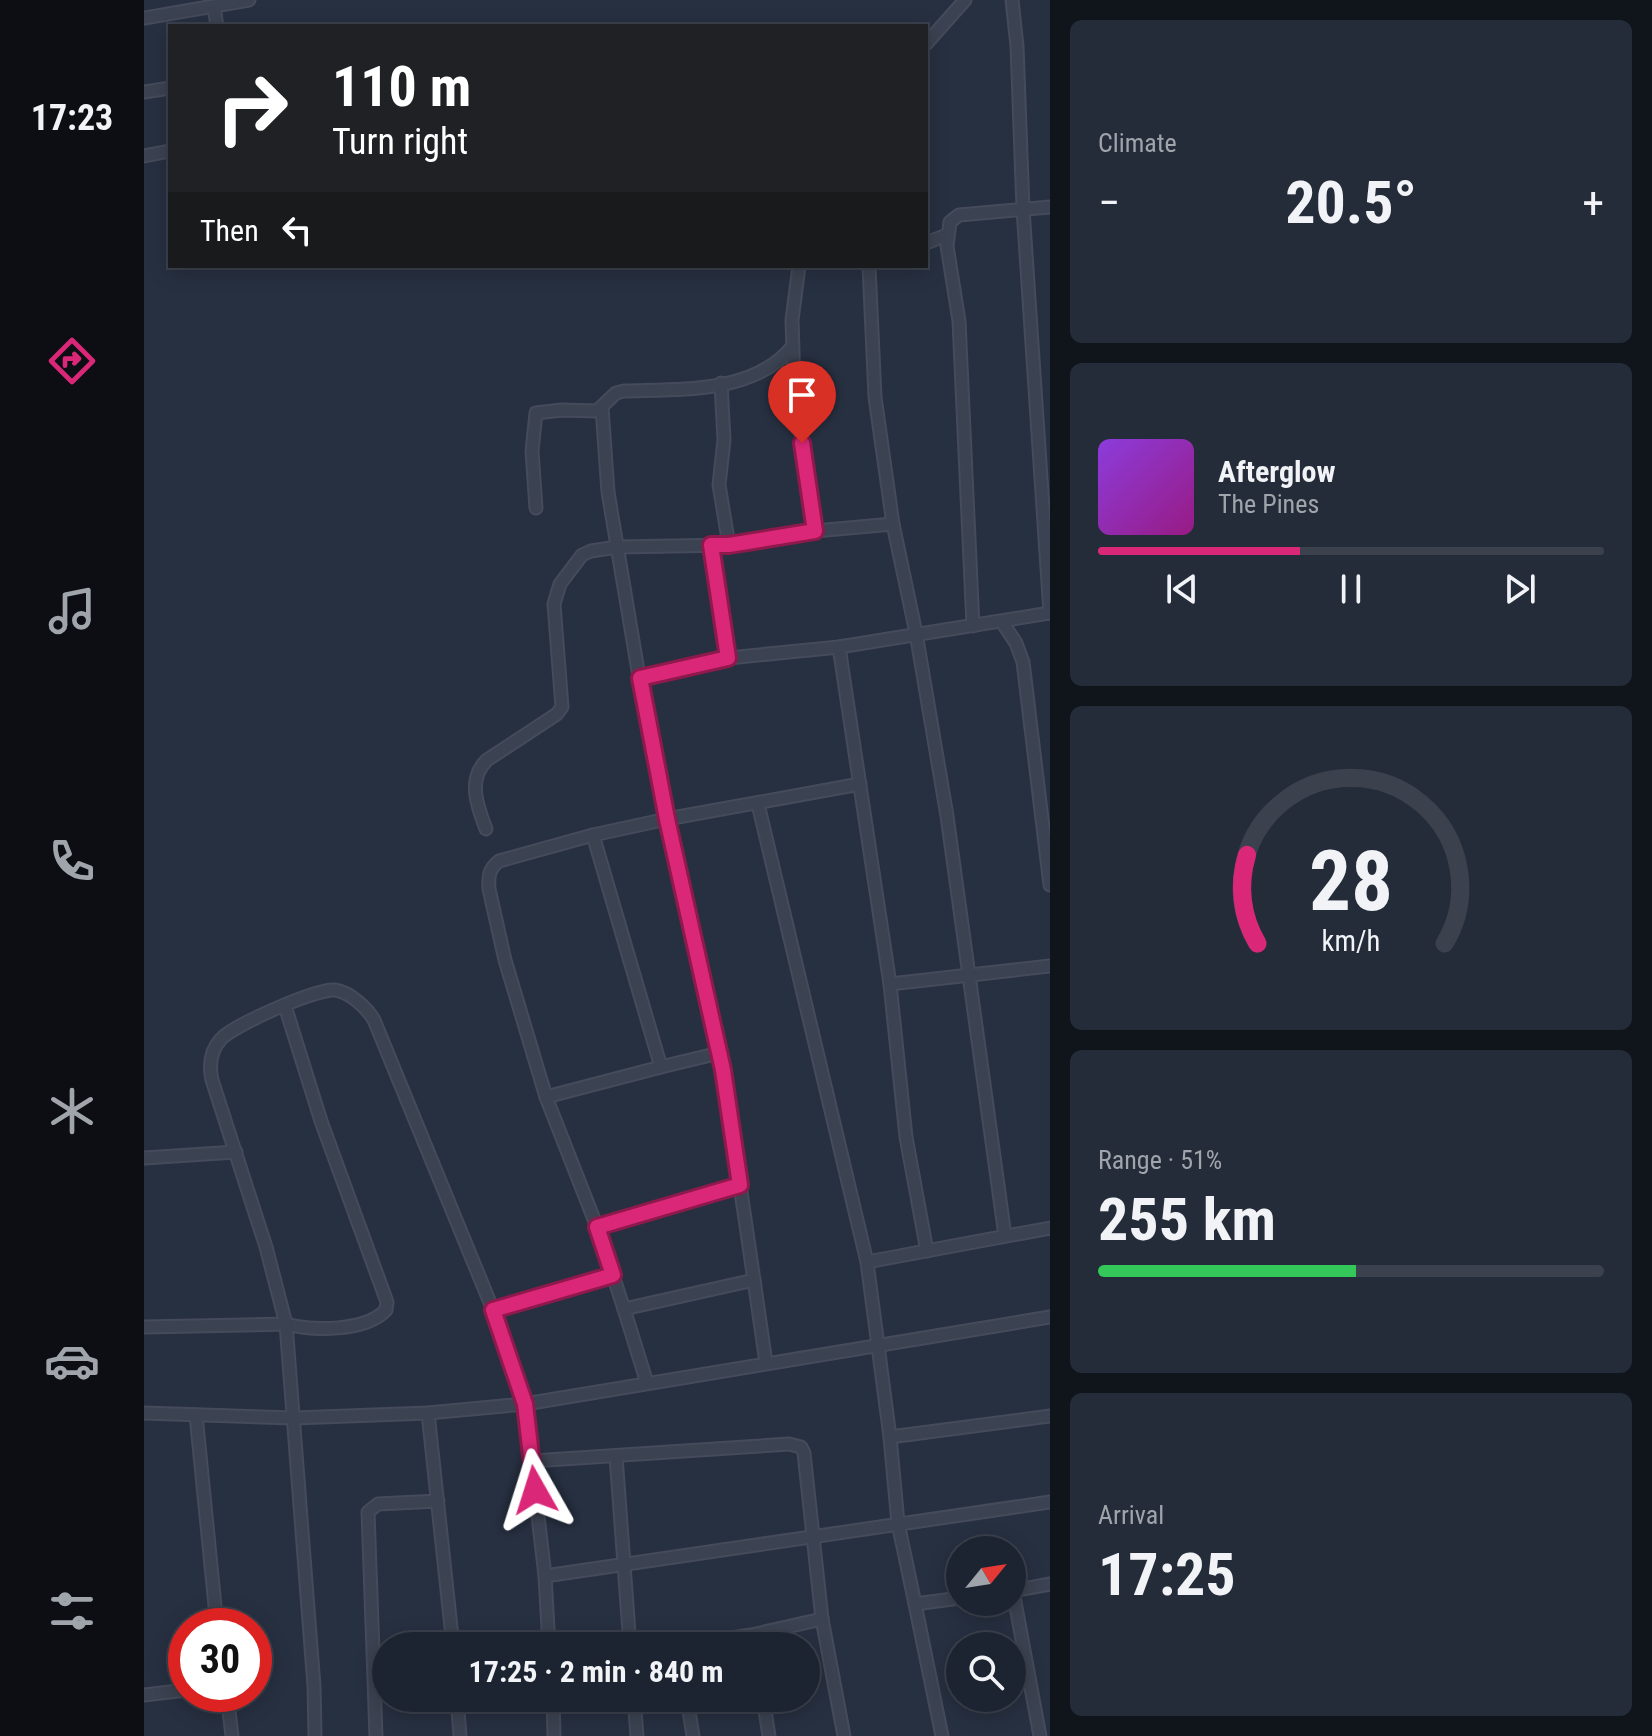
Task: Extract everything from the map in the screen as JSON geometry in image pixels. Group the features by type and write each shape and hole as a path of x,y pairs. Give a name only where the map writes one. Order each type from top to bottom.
{"street":[{"path":"144,18 249,0"},
{"path":"928,42 965,0"},
{"path":"640,678 728,658 839,647 1050,613 1012,0"},
{"path":"214,7 217,24"},
{"path":"144,92 168,88"},
{"path":"144,156 168,151"},
{"path":"973,626 959,321 947,235 950,222 959,215 1050,207"},
{"path":"928,242 947,235"},
{"path":"799,268 792,320 794,384 815,531"},
{"path":"869,268 875,397 893,524 916,633 970,976 987,1123 1005,1236"},
{"path":"536,508 532,451 534,416 544,411 593,411 602,408 613,395 624,391 684,389 747,378 772,368 792,347"},
{"path":"721,383 724,440 719,485 729,545"},
{"path":"602,408 605,466 617,547 667,819 719,1053 766,1363"},
{"path":"486,829 476,794 478,770 487,760 557,714 562,707 554,604 556,592 582,555 617,547 729,545 815,531 893,524"},
{"path":"711,545 728,658"},
{"path":"1002,622 1016,643 1023,662 1050,885"},
{"path":"839,647 890,984 906,1137 927,1251"},
{"path":"647,1383 597,1227 546,1097 505,960 488,878 490,871 499,861 593,835 860,784"},
{"path":"758,804 867,1262 898,1523 942,1736"},
{"path":"593,835 661,1067"},
{"path":"890,984 1050,966"},
{"path":"315,1736 313,1671 286,1324 210,1072 213,1051 234,1028 322,991 337,990 372,1017 493,1310 525,1404 545,1576 548,1632"},
{"path":"144,1327 286,1324 321,1329 378,1317 386,1310 387,1302 321,1121 285,1006"},
{"path":"546,1097 719,1053"},
{"path":"144,1158 236,1152"},
{"path":"597,1227 740,1185"},
{"path":"867,1262 1050,1228"},
{"path":"493,1310 613,1275"},
{"path":"624,1309 754,1280"},
{"path":"144,1413 294,1418 428,1413 525,1404 1050,1317"},
{"path":"428,1413 452,1632"},
{"path":"196,1415 215,1608"},
{"path":"890,1437 1050,1416"},
{"path":"532,1461 795,1444 804,1453 822,1619 844,1736"},
{"path":"616,1456 629,1632"},
{"path":"376,1736 368,1512 378,1504 438,1501"},
{"path":"545,1576 1050,1502"},
{"path":"1026,1589 1050,1584"},
{"path":"915,1604 946,1600"},
{"path":"1018,1616 1040,1736"},
{"path":"779,1632 822,1619"},
{"path":"144,1695 168,1692"},
{"path":"229,1712 232,1736"},
{"path":"458,1712 460,1736"},
{"path":"553,1712 554,1736"},
{"path":"635,1712 637,1736"},
{"path":"689,1712 693,1736"},
{"path":"765,1712 769,1736"}],"route":[{"path":"535,1490 525,1404 493,1310 613,1275 597,1227 740,1185 723,1070 650,742 640,678 728,658 711,545 729,545 815,531 802,443"}]}
